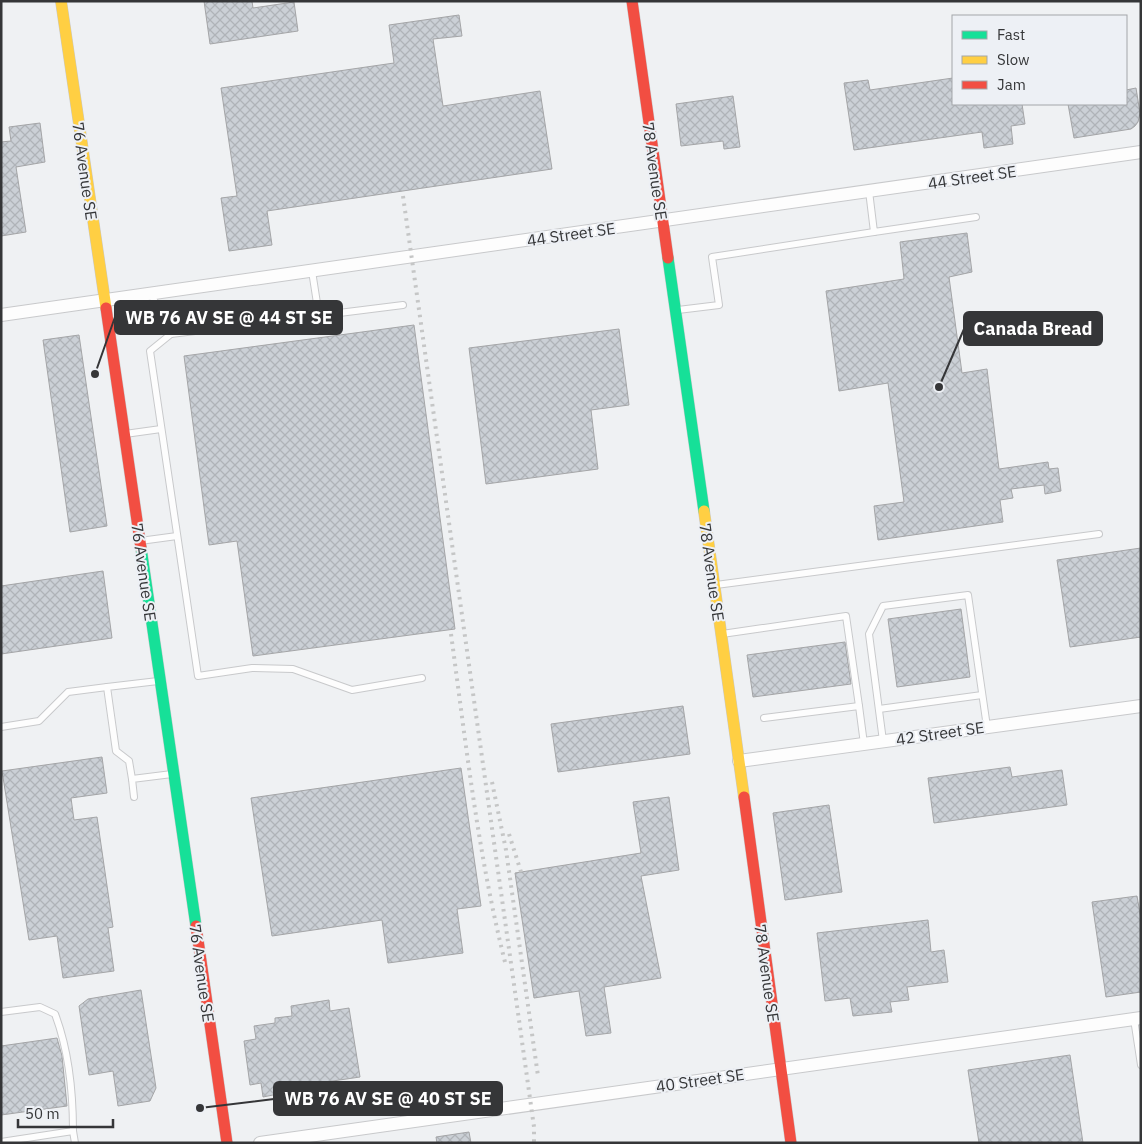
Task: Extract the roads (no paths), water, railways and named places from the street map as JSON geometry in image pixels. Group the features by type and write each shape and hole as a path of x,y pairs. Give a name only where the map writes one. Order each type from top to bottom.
{"street":[{"name":"76 Avenue SE","path":"61,1 227,1143"},
{"name":"78 Avenue SE","path":"632,1 791,1143"},
{"name":"44 Street SE","path":"1,315 1141,152"},
{"name":"42 Street SE","path":"739,761 1141,706"},
{"name":"40 Street SE","path":"260,1143 1137,1019"}],"lane":[{"path":"869,192 874,232"},
{"path":"675,310 719,305 712,257 976,217"},
{"path":"312,271 319,316"},
{"path":"151,294 171,334"},
{"path":"403,305 171,334 150,351 198,676 252,668 293,670 352,690 422,678"},
{"path":"123,434 161,429"},
{"path":"714,585 1099,534"},
{"path":"139,541 177,536"},
{"path":"883,741 869,634 883,606 968,595 987,727"},
{"path":"721,634 846,616 864,744"},
{"path":"1,727 39,721 68,692 160,681"},
{"path":"107,687 116,751 129,762 134,797"},
{"path":"879,709 982,695"},
{"path":"764,718 859,706"},
{"path":"132,779 173,774"},
{"path":"1,1012 40,1007 55,1014 63,1036 73,1106 75,1143"},
{"path":"1137,1019 1141,1065"},
{"path":"1,1142 73,1131"}],"railway":[{"path":"403,196 534,1127 534,1143"},
{"path":"451,634 480,840 505,962"},
{"path":"492,782 506,850 538,1076"},
{"path":"509,834 521,872"}],"place":[{"name":"WB 76 AV SE @ 44 ST SE","path":"95,374"},
{"name":"Canada Bread","path":"939,387"},
{"name":"WB 76 AV SE @ 40 ST SE","path":"200,1108"}]}
